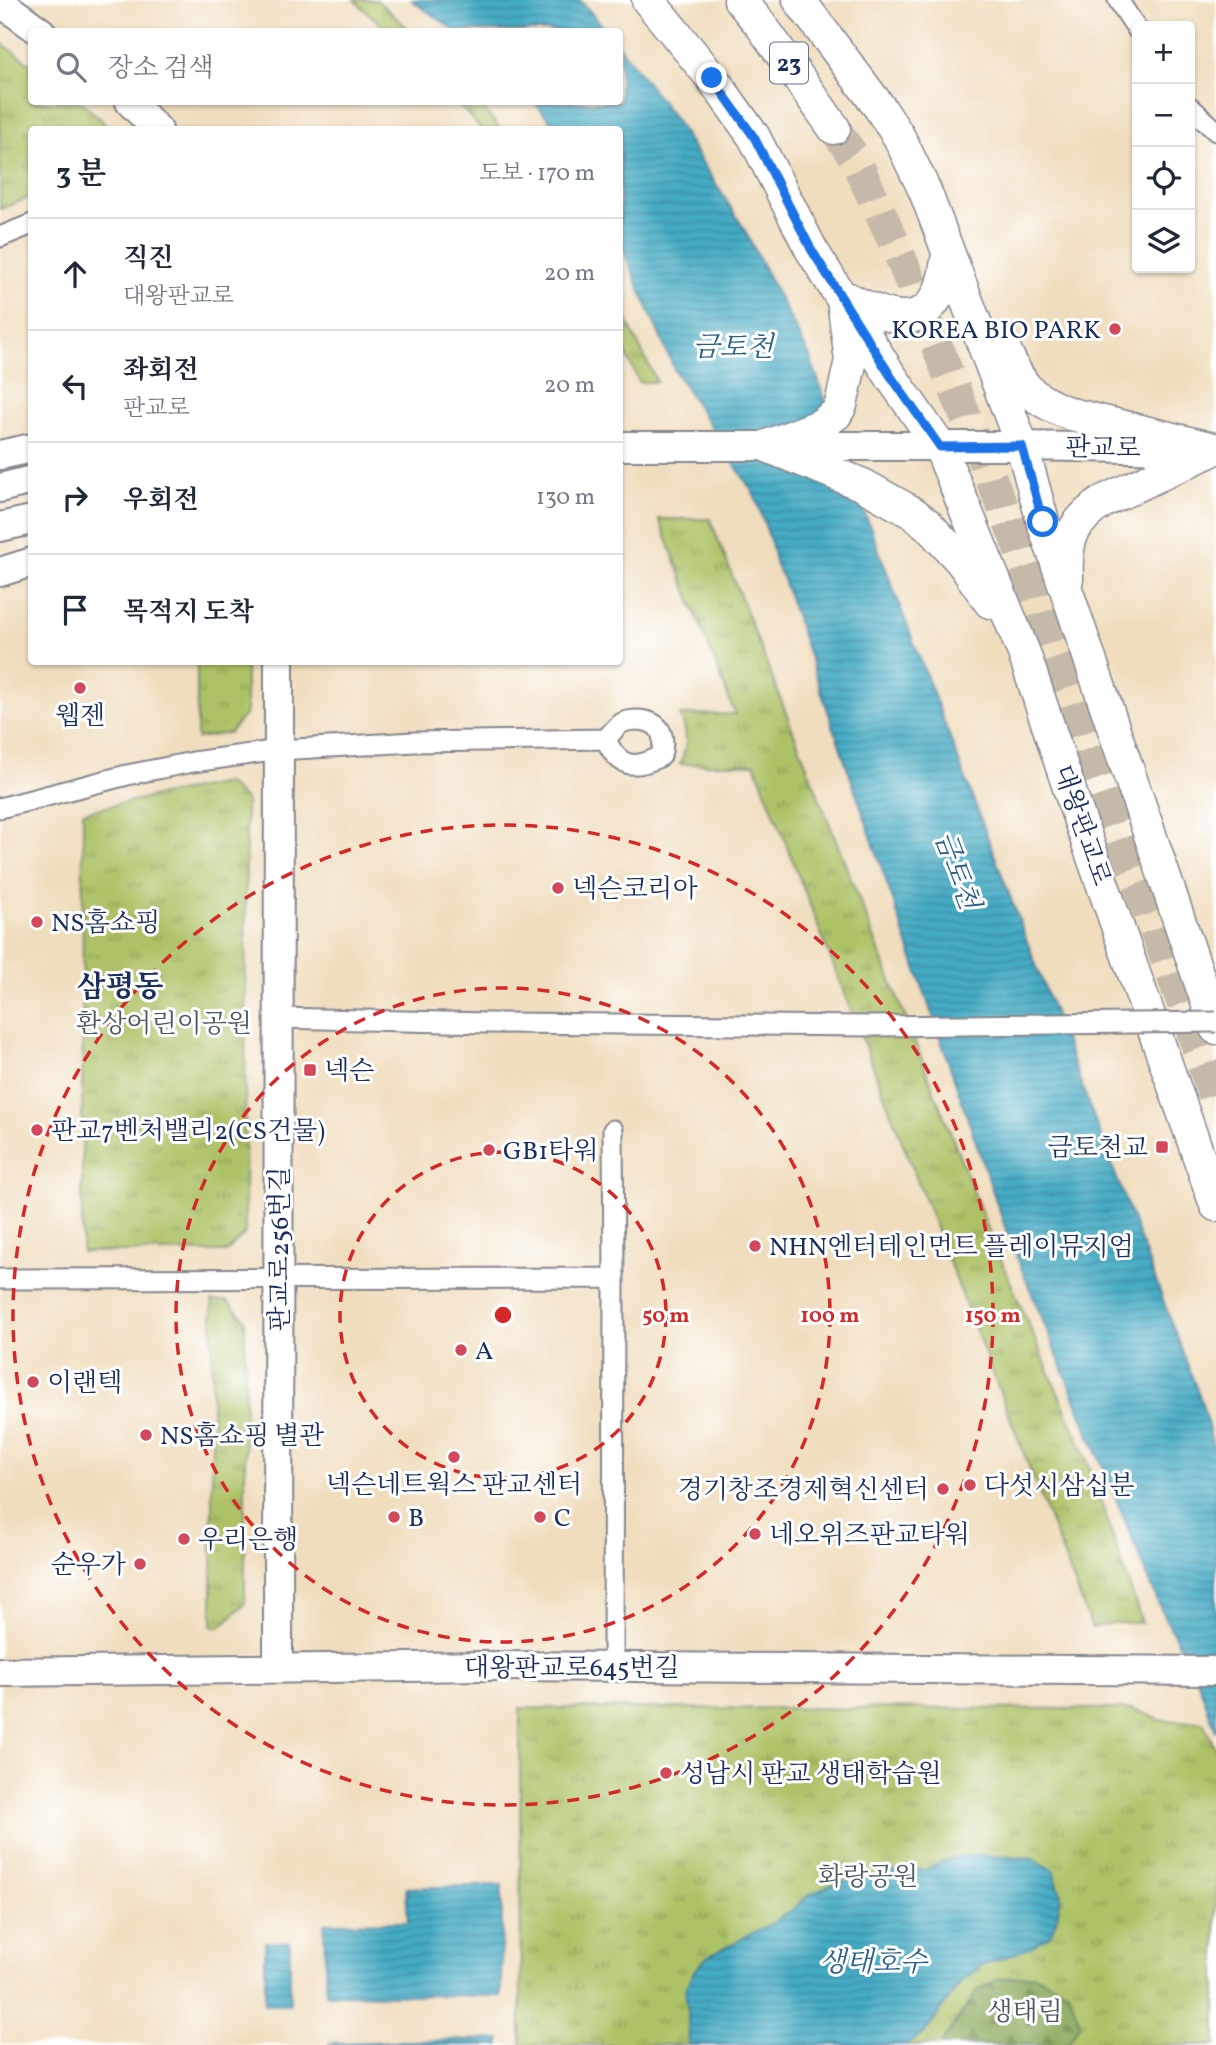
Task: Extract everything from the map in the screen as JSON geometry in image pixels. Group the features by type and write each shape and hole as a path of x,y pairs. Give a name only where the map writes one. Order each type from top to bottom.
{"main road":[{"name":"대왕판교로","path":"648,0 712,78 754,137 811,249 890,375 940,447 1024,653 1216,1205"},
{"name":"23","path":"740,0 761,24 834,128"},
{"path":"799,0 900,137 925,191 1022,446 1043,522 1216,1028"},
{"path":"842,296 880,314 916,314 930,307 943,283 948,254"},
{"path":"948,254 976,285 1009,360 1032,396 1071,414 1215,449"},
{"path":"767,446 819,426 836,414 841,405 850,360 842,296"},
{"path":"767,446 863,485 928,524 962,562 1024,653"},
{"path":"1067,593 1065,556 1078,522 1087,512 1104,501 1215,449"}],"street":[{"path":"1118,0 1132,21"},
{"path":"0,2 36,28"},
{"path":"133,105 154,126"},
{"path":"1195,112 1216,131"},
{"path":"0,237 28,226"},
{"name":"판교로","path":"623,446 1215,449"},
{"path":"0,455 28,449"},
{"path":"0,488 28,481"},
{"path":"0,527 28,521"},
{"path":"0,572 28,563"},
{"name":"판교로256번길","path":"278,1669 279,665"},
{"path":"0,808 127,775 193,762 279,750 414,742 606,739"},
{"path":"279,1018 873,1026 1216,1022"},
{"path":"613,1130 613,1667"},
{"path":"0,1279 614,1278"},
{"name":"대왕판교로645번길","path":"0,1672 487,1666 1216,1671"}],"green space":[{"path":"354,0 377,0 408,28 385,28"},
{"path":"0,42 28,62 28,105 84,105 109,126 28,126 28,198 0,209"},
{"path":"459,105 480,105 497,126 478,126"},
{"path":"623,313 657,382 639,382 623,347"},
{"path":"659,519 710,519 996,1249 1086,1457 1142,1623 1111,1623 1092,1628 755,764 680,764 686,739 680,715 735,714"},
{"path":"197,665 246,665 246,714 229,733 197,738"},
{"name":"환상어린이공원","path":"226,783 246,800 245,1233 227,1252 82,1252 83,812"},
{"path":"212,1301 227,1301 245,1319 245,1603 222,1626 212,1626"},
{"name":"화랑공원","path":"520,1708 1133,1709 1160,1720 1203,1722 1216,1750 1216,2045 521,2045"},
{"name":"생태림","path":"1034,1975 1068,1991 1080,2023 1067,2045 940,2045 977,1992 997,1979"}],"water":[{"path":"411,0 580,0 604,28 452,28"},
{"name":"금토천","path":"623,51 674,118 743,227 810,357 867,519 1202,1403 1216,1457 1216,1732 1196,1676 1163,1614 1007,1233 776,566 755,496 675,371 623,250 623,126 555,126 537,105 623,105"},
{"name":"생태호수","path":"977,1855 1032,1858 1053,1870 1061,1895 1057,1918 1050,1935 1029,1948 981,1966 960,1983 924,2034 905,2045 689,2045 685,1989 694,1971 707,1957 772,1923 809,1895 829,1886 905,1870 925,1870 953,1858"},
{"path":"502,1885 501,1996 326,1994 324,1923 408,1922 406,1888"},
{"path":"265,1942 290,1942 290,2004 265,2004"},
{"path":"500,2039 500,2045 329,2045 329,2043"}],"tunnel":[{"path":"834,128 853,155 897,249 1015,537 1216,1103"}],"place":[{"name":"KOREA BIO PARK","path":"1115,329"},
{"name":"웹젠","path":"80,688"},
{"name":"넥슨코리아","path":"558,888"},
{"name":"NS홈쇼핑","path":"37,922"},
{"name":"넥슨","path":"310,1070"},
{"name":"판교7벤처밸리2(CS건물)","path":"37,1130"},
{"name":"금토천교","path":"1162,1147"},
{"name":"GB1타워","path":"489,1150"},
{"name":"NHN엔터테인먼트 플레이뮤지엄","path":"755,1246"},
{"name":"A","path":"461,1350"},
{"name":"이랜텍","path":"33,1382"},
{"name":"NS홈쇼핑 별관","path":"146,1435"},
{"name":"넥슨네트웍스 판교센터","path":"454,1457"},
{"name":"다섯시삼십분","path":"970,1485"},
{"name":"경기창조경제혁신센터","path":"943,1489"},
{"name":"B","path":"394,1517"},
{"name":"C","path":"540,1517"},
{"name":"네오위즈판교타워","path":"755,1534"},
{"name":"우리은행","path":"184,1539"},
{"name":"순우가","path":"140,1564"},
{"name":"성남시 판교 생태학습원","path":"666,1773"}],"district":[{"name":"삼평동","path":"120,986"}],"route":[{"path":"712,78 754,137 811,249 890,375 940,447 1022,446 1043,522"}]}
